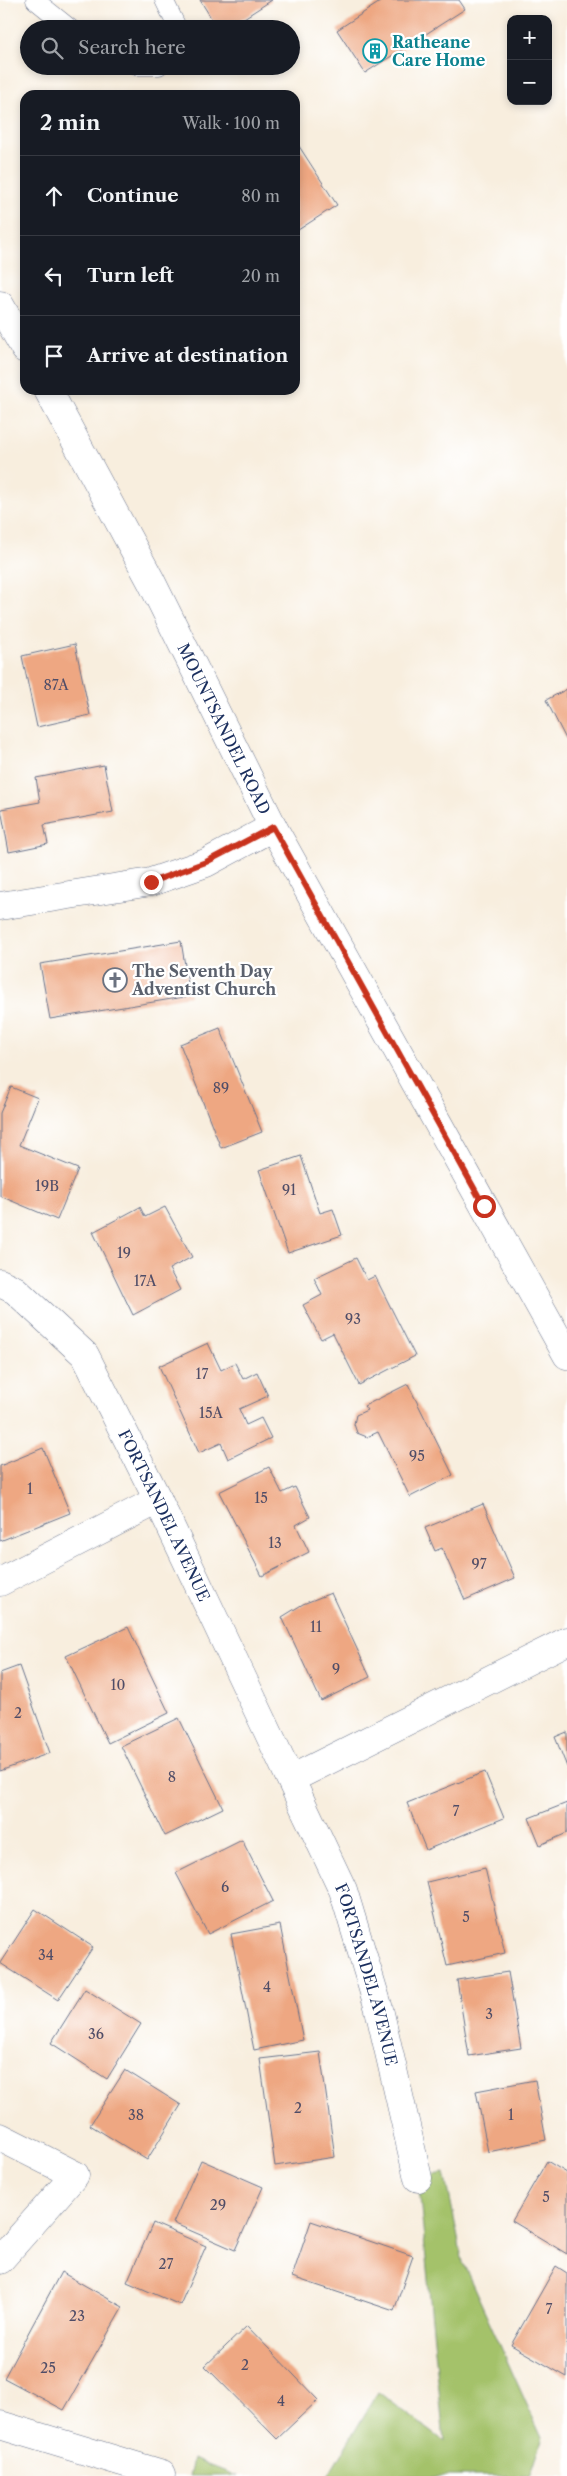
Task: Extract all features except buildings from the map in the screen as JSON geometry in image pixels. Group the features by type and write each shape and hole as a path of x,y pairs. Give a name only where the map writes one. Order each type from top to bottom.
{"street":[{"path":"0,305 20,340"},
{"name":"MOUNTSANDEL ROAD","path":"51,395 151,581 273,827 567,1355"},
{"path":"0,906 151,882 206,862 273,827"},
{"name":"FORTSANDEL AVENUE","path":"0,1283 16,1290 85,1354 158,1500 343,1890 379,2009 418,2178"},
{"path":"0,1582 158,1500"},
{"path":"291,1779 567,1641"},
{"path":"0,2137 75,2175 0,2260"},
{"path":"0,2425 162,2474"}],"lane":[{"path":"35,0 60,20"},
{"path":"164,0 174,20"}],"green space":[{"path":"445,2173 463,2263 542,2438 529,2476 328,2476 378,2392 444,2441 418,2178"},
{"path":"193,2459 237,2476 189,2476"}],"place":[{"name":"Ratheane Care Home","path":"375,51"},
{"name":"The Seventh Day Adventist Church","path":"115,980"}],"route":[{"path":"151,882 206,862 273,827 484,1206"}]}
